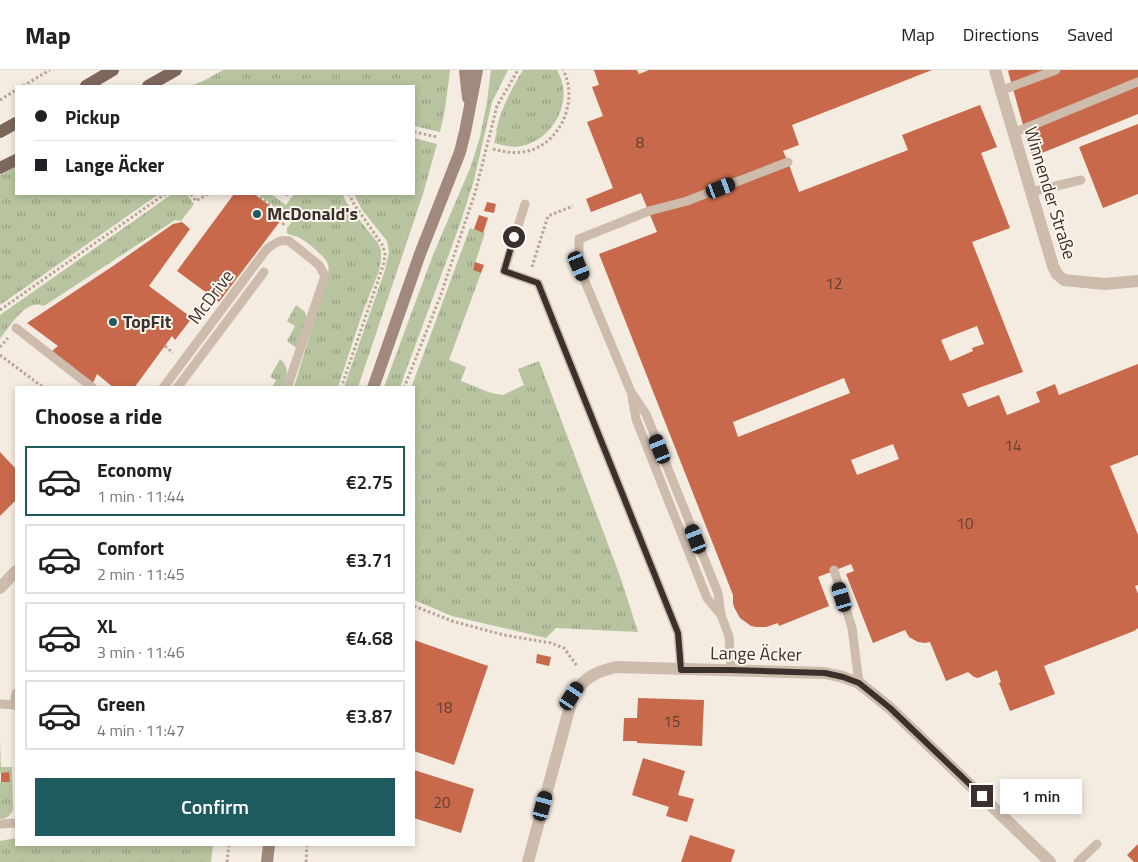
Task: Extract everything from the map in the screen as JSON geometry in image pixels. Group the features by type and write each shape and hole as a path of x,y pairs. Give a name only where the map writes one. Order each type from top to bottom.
{"main road":[{"path":"88,85 112,70"},
{"path":"150,85 176,70"},
{"path":"465,70 470,110"},
{"path":"374,386 420,254 460,152 477,70"},
{"path":"0,132 15,124"},
{"path":"0,168 15,160"},
{"path":"268,862 269,846"}],"street":[{"name":"Winnender Straße","path":"995,70 1053,266 1057,274 1064,280 1105,284 1138,282"},
{"path":"0,588 15,572"},
{"name":"Lange Äcker","path":"528,862 572,696 586,679 600,671 616,667 825,673 859,683 890,708 1050,862"}],"lane":[{"path":"1000,91 1056,70"},
{"path":"1013,133 1138,82"},
{"path":"731,670 729,636 721,615 718,593 646,414 631,392 579,266 579,239 649,211 687,201 788,162"},
{"path":"1031,192 1081,180"},
{"path":"525,204 504,271 538,283 678,633 681,670"},
{"path":"281,241 289,242 319,265 325,276 288,386"},
{"name":"McDrive","path":"164,386 266,250 273,244 281,241"},
{"path":"178,386 264,272"},
{"path":"16,328 69,374 90,386"},
{"path":"834,570 852,628 859,683"},
{"path":"0,704 15,705"},
{"path":"0,824 15,823"},
{"path":"1078,862 1098,844"}],"path":[{"path":"25,85 50,70"},
{"path":"405,386 440,297 470,211 498,106 518,70"},
{"path":"493,149 519,153 545,144 553,137 565,117 570,92 563,70"},
{"path":"0,100 15,91"},
{"path":"415,132 437,137"},
{"path":"0,310 164,195"},
{"path":"192,195 196,201 206,195"},
{"path":"257,195 287,218 280,230 281,241"},
{"path":"342,386 384,263 385,254 383,246 350,195"},
{"path":"528,279 548,216 573,206"},
{"path":"0,355 41,386"},
{"path":"415,606 452,621 504,635 551,643 564,648 586,679"},
{"path":"227,862 229,846"},
{"path":"306,862 307,846"}],"green space":[{"path":"223,70 450,70 440,132 415,126 415,85 193,85"},
{"path":"491,70 508,70 492,102 474,180 460,224 400,386 384,386 433,255 471,166 480,137"},
{"path":"523,70 557,70 562,81 564,93 558,117 543,136 533,142 514,147 494,143 504,107"},
{"path":"415,138 437,144 423,194 358,386 344,386 385,270 389,252 387,241 362,210 354,195 415,195"},
{"path":"15,168 15,195 158,195 0,305 0,175"},
{"path":"171,195 188,195 194,204 181,221 175,220 44,306 38,304 25,310 13,321 0,339 0,315"},
{"path":"259,195 272,195 286,205 293,195 343,195 381,250 379,271 363,311 338,386 294,386 326,282 328,267 325,259 309,244 287,233 287,228 293,220"},
{"path":"470,228 485,233 473,269 481,273 449,360 466,367 461,381 491,393 503,395 524,385 518,369 539,361 620,576 638,632 556,628 546,638 452,616 415,600 415,386 412,386"},
{"path":"296,305 305,312 307,319 297,347 295,347 287,341 295,326 287,321"},
{"path":"280,359 286,369 287,376 284,386 273,386 276,380 270,377"},
{"path":"0,741 1,767 12,767 13,809 8,816 0,819 0,782 10,782 9,773 0,773"},
{"path":"15,838 15,846 213,846 211,862 0,862 0,841"}],"building":[{"path":"594,70 637,70 639,74 649,70 932,70 792,125 799,145 783,151 799,192 908,150 902,135 980,105 997,147 981,153 1010,228 972,242 1023,372 962,394 968,407 999,395 1007,415 1040,402 1036,392 1055,384 1059,395 1138,364 1138,455 1110,466 1138,535 1138,585 1135,586 1138,594 1138,628 1044,666 1055,694 1010,711 999,683 1001,682 997,670 978,678 968,672 946,681 930,642 918,642 909,637 905,630 873,643 846,574 854,571 851,564 818,577 829,606 779,626 778,623 766,627 751,626 740,618 733,604 733,595 599,254 657,232 641,193 591,212 586,199 613,188 587,122 603,116 592,87 599,85","holes":["977,326 984,344 972,348 973,351 950,361 941,340","844,378 850,393 738,437 733,422","893,444 899,459 857,475 851,460"]},
{"path":"1138,70 1138,114 1032,157 1008,71"},
{"path":"1138,124 1138,194 1103,208 1079,147"},
{"path":"233,195 255,195 284,216 219,302 177,271"},
{"path":"487,202 496,204 494,213 484,211"},
{"path":"479,215 488,218 483,233 474,229"},
{"path":"182,222 190,229 149,286 192,318 175,340 172,336 135,386 112,386 97,374 93,383 51,352 58,346 27,323 173,224"},
{"path":"475,262 484,265 481,273 473,270"},
{"path":"0,452 15,468 15,501 0,516"},
{"path":"415,640 488,666 454,765 415,751"},
{"path":"537,654 551,657 549,666 536,663"},
{"path":"638,698 704,700 702,746 623,741 624,718 637,718"},
{"path":"643,758 685,771 678,795 694,799 687,822 666,816 669,807 632,795"},
{"path":"415,770 474,789 461,833 415,818"},
{"path":"9,772 10,782 1,782 1,773"},
{"path":"690,835 735,850 731,862 681,862"},
{"path":"1138,844 1138,862 1134,862 1127,855"}],"place":[{"name":"McDonald's","path":"257,214"},
{"name":"TopFit","path":"113,322"}],"route":[{"path":"514,237 504,271 538,283 678,633 681,670 825,673 859,683 890,708 982,796"}]}
